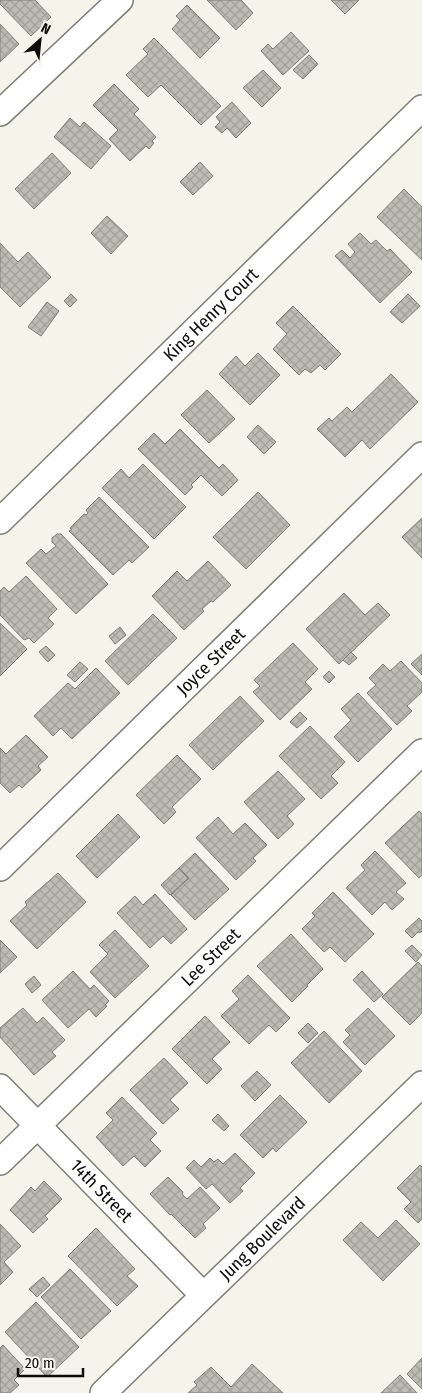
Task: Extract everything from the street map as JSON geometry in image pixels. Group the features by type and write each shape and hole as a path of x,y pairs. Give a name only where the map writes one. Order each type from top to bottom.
{"street":[{"path":"0,113 120,0"},
{"name":"King Henry Court","path":"0,521 422,108"},
{"name":"Joyce Street","path":"0,868 422,455"},
{"name":"Lee Street","path":"0,1162 422,752"},
{"name":"Jung Boulevard","path":"103,1393 422,1084"},
{"name":"14th Street","path":"0,1087 203,1296"}],"building":[{"path":"0,0 35,0 51,17 31,36 0,4"},
{"path":"207,0 241,0 253,13 236,30"},
{"path":"331,0 359,0 345,14"},
{"path":"187,5 220,38 200,58 172,29 180,20 176,16"},
{"path":"0,24 19,44 0,62"},
{"path":"291,32 309,51 283,75 261,51 268,44 273,49"},
{"path":"154,38 221,106 201,125 161,85 148,97 126,75 148,54 143,49"},
{"path":"309,55 318,64 303,79 293,70"},
{"path":"263,70 281,88 262,107 243,88"},
{"path":"114,84 139,109 134,114 156,137 149,149 146,146 130,161 109,139 118,130 93,105"},
{"path":"232,102 251,123 236,138 227,128 222,133 215,127 220,122 216,117"},
{"path":"70,118 80,127 84,122 111,146 91,169 54,137"},
{"path":"52,153 71,173 34,209 15,189"},
{"path":"200,162 213,176 193,195 180,182"},
{"path":"404,189 422,207 422,260 377,217"},
{"path":"107,216 128,236 111,254 91,233"},
{"path":"360,233 371,244 376,240 387,251 390,249 412,272 380,303 335,256 342,250 350,258 355,252 348,244"},
{"path":"0,243 18,262 28,252 51,277 20,307 0,287"},
{"path":"71,294 77,300 70,307 64,301"},
{"path":"408,294 420,306 402,323 390,312"},
{"path":"47,302 59,311 41,336 28,327"},
{"path":"293,306 341,354 325,370 320,365 311,373 305,369 299,375 273,349 287,334 276,323"},
{"path":"258,353 280,375 250,405 219,374 236,356 245,366"},
{"path":"391,374 418,402 370,449 362,440 345,457 317,429 329,418 332,421 347,407 352,412"},
{"path":"207,390 235,419 209,443 181,415"},
{"path":"258,425 276,442 264,454 247,437"},
{"path":"180,429 219,468 223,464 238,480 222,496 201,475 191,485 193,487 185,495 138,449 154,433 165,444"},
{"path":"143,464 186,507 154,539 102,488 121,469 129,478"},
{"path":"258,492 290,525 246,569 213,537"},
{"path":"99,497 149,547 132,563 129,560 113,575 69,531 84,514 88,513 86,510"},
{"path":"422,518 422,558 402,537"},
{"path":"57,534 61,534 108,584 76,614 26,563 41,549 46,554 56,546 52,542 52,538"},
{"path":"208,561 231,585 213,602 211,601 202,609 204,611 184,630 152,596 177,571 187,581"},
{"path":"26,576 57,609 48,618 54,624 34,643 29,638 24,640 0,615 0,591 4,587 9,592"},
{"path":"344,593 365,615 378,603 390,615 339,664 306,629"},
{"path":"153,614 177,638 128,685 105,661"},
{"path":"0,623 27,649 0,676"},
{"path":"120,627 126,635 115,644 109,636"},
{"path":"293,643 318,669 305,682 312,689 280,720 253,692 260,686 254,680"},
{"path":"46,646 55,655 48,662 39,652"},
{"path":"351,652 357,658 349,665 343,660"},
{"path":"422,654 422,675 411,664"},
{"path":"401,661 422,683 422,692 407,706 412,711 397,725 367,693 376,685 369,678 383,664 390,671"},
{"path":"80,662 88,669 75,682 67,675"},
{"path":"96,668 120,693 72,739 61,728 53,736 34,716 68,683 75,689"},
{"path":"329,671 335,677 329,683 323,677"},
{"path":"358,693 392,729 358,762 334,737 351,720 341,709"},
{"path":"240,696 264,721 213,770 189,745"},
{"path":"300,712 307,719 297,728 290,722"},
{"path":"310,726 345,762 331,776 338,783 321,799 279,756"},
{"path":"26,735 48,757 38,766 41,770 22,788 19,785 10,793 0,783 0,748 6,754"},
{"path":"177,755 201,779 172,807 176,812 164,824 136,795"},
{"path":"278,771 305,799 287,816 294,824 278,839 244,802"},
{"path":"419,811 422,814 422,875 419,878 385,843"},
{"path":"118,814 140,837 97,878 76,856"},
{"path":"218,817 233,834 245,823 267,845 253,858 256,861 236,880 196,838"},
{"path":"375,851 406,883 396,892 404,899 392,910 385,902 372,915 346,888 365,870 361,865"},
{"path":"195,853 229,889 195,920 171,895 189,878 179,868"},
{"path":"179,868 188,878 170,895 161,885"},
{"path":"58,873 86,902 37,949 10,921 27,905 25,902"},
{"path":"333,892 374,934 345,962 330,947 324,952 302,929 315,916 312,913"},
{"path":"155,894 187,929 171,944 163,936 150,948 117,913 135,896 143,905"},
{"path":"419,918 422,921 422,931 412,938 405,931"},
{"path":"115,930 149,966 115,998 90,972 108,954 99,945"},
{"path":"291,934 323,969 292,1002 257,966"},
{"path":"0,940 17,957 0,973"},
{"path":"412,945 422,955 416,962 405,951"},
{"path":"418,962 422,966 422,1013 410,1025 382,997"},
{"path":"73,971 90,989 94,985 109,1001 105,1005 107,1006 96,1017 89,1009 68,1028 42,1000"},
{"path":"362,971 383,994 374,1002 353,980"},
{"path":"248,975 290,1018 276,1032 269,1025 249,1044 221,1016 239,999 232,991"},
{"path":"34,976 41,985 32,993 25,984"},
{"path":"23,1008 37,1023 43,1017 65,1040 52,1052 56,1056 34,1075 0,1037 0,1028"},
{"path":"368,1008 395,1036 365,1065 343,1042 350,1035 345,1030"},
{"path":"205,1016 230,1042 212,1059 222,1069 207,1084 172,1049"},
{"path":"308,1023 318,1033 308,1043 298,1033"},
{"path":"324,1031 362,1071 329,1103 291,1063"},
{"path":"164,1058 188,1083 170,1100 179,1109 163,1124 130,1090"},
{"path":"257,1071 271,1085 255,1101 241,1086"},
{"path":"280,1095 307,1122 276,1152 273,1148 263,1158 240,1135"},
{"path":"122,1097 157,1133 150,1140 161,1151 145,1167 134,1156 123,1166 96,1137 113,1120 106,1113"},
{"path":"218,1114 229,1126 224,1131 212,1120"},
{"path":"235,1153 255,1173 240,1188 243,1191 230,1203 212,1184 206,1189 186,1168 194,1160 201,1167 210,1158 214,1162 218,1159 223,1164"},
{"path":"420,1165 422,1167 422,1219 418,1223 404,1209 411,1202 397,1188"},
{"path":"168,1177 183,1192 182,1194 187,1199 200,1187 220,1208 203,1224 206,1228 195,1238 150,1194"},
{"path":"44,1181 62,1199 45,1216 48,1219 33,1233 10,1210 31,1187 35,1191"},
{"path":"396,1220 420,1244 383,1281 343,1240 361,1222 378,1238"},
{"path":"0,1224 21,1246 4,1262 13,1272 0,1285"},
{"path":"96,1228 135,1269 127,1276 138,1286 117,1306 68,1256"},
{"path":"70,1269 111,1311 81,1339 41,1297"},
{"path":"43,1277 50,1285 37,1297 29,1289"},
{"path":"36,1302 79,1347 47,1377 5,1332"},
{"path":"3,1345 25,1369 14,1380 19,1385 10,1393 0,1393 0,1348"},
{"path":"422,1358 422,1389 407,1374"},
{"path":"252,1364 283,1393 188,1393 197,1385 194,1382 211,1367 231,1387"},
{"path":"400,1375 417,1393 381,1393"}]}
